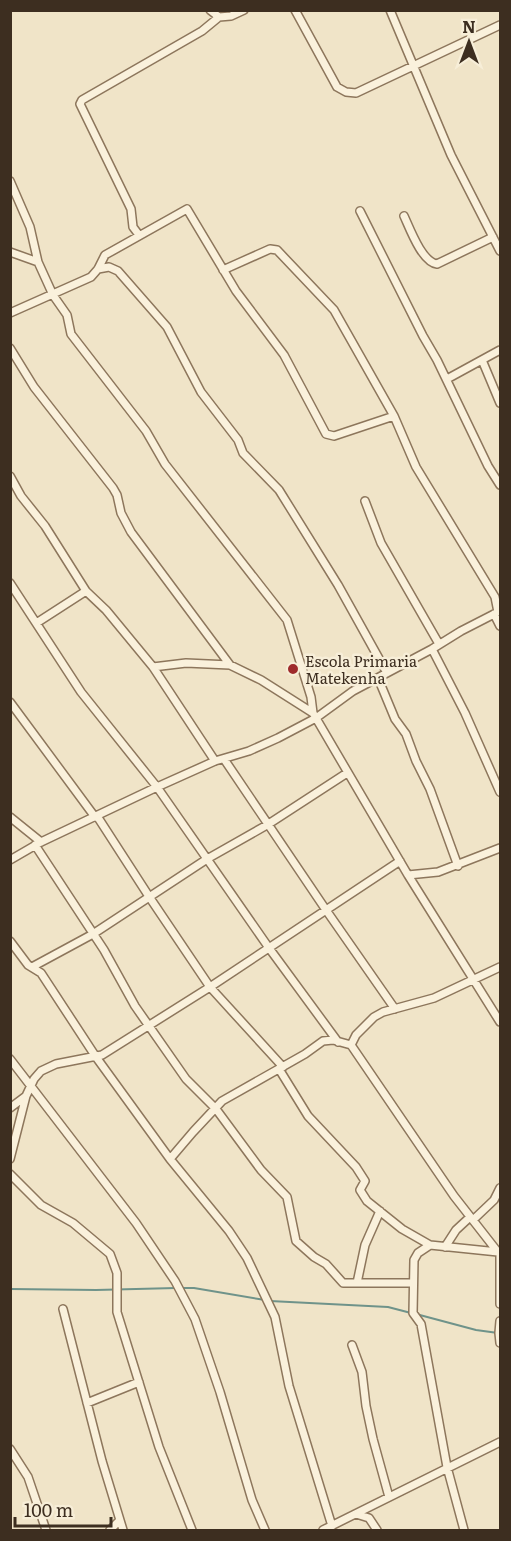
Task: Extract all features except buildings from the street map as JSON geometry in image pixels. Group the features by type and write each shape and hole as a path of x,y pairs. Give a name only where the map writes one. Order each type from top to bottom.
{"street":[{"path":"210,10 219,17"},
{"path":"139,235 133,227 130,209 81,104 82,100 202,31 219,17 231,16 244,10"},
{"path":"295,10 337,87 346,92 356,93 501,25"},
{"path":"390,10 451,155 501,251"},
{"path":"10,181 30,227 38,262 54,295 67,315 71,334 146,431 165,464 287,620 311,697 314,716 408,875 501,1022"},
{"path":"10,313 91,277 105,255 187,208 236,291 284,355 326,434 334,436 394,416"},
{"path":"360,211 447,379 488,466 501,485"},
{"path":"404,216 428,261 433,264 493,237"},
{"path":"223,270 270,249 283,254 334,310 394,416 416,467 498,598 497,612 501,626"},
{"path":"10,252 38,262"},
{"path":"98,269 109,267 118,271 167,327 201,392 238,440 249,461 279,490 338,585 387,673"},
{"path":"10,348 34,387 113,488 130,532 230,665"},
{"path":"447,379 501,350"},
{"path":"482,360 501,403"},
{"path":"10,476 21,496 45,526 86,591 106,610 153,667 215,761"},
{"path":"365,501 381,543 439,644"},
{"path":"10,583 38,622 81,692 157,787 269,948 338,1042"},
{"path":"38,622 86,591"},
{"path":"10,860 38,844 157,787 215,761 278,738 353,691 497,612"},
{"path":"432,649 465,712 501,792"},
{"path":"153,667 186,663 230,665 261,680 314,716"},
{"path":"378,678 395,719 406,734 430,789 458,866"},
{"path":"10,702 96,816 210,987 281,1068 308,1116 356,1167 366,1182 360,1192 367,1201 402,1229 430,1245 499,1253"},
{"path":"225,759 267,825 395,1009"},
{"path":"32,967 93,934 207,859 267,825 347,773"},
{"path":"10,817 38,844 104,950 135,1006 186,1079 216,1109 261,1170 286,1197 296,1240 314,1257 326,1264 340,1282 413,1284"},
{"path":"408,875 438,872 501,848"},
{"path":"10,1159 26,1096 41,1071 56,1064 96,1057 150,1026 400,861"},
{"path":"10,941 21,957 40,973 96,1057 170,1159 241,1249 275,1317 289,1386 332,1526"},
{"path":"351,1045 356,1035 374,1017 434,998 501,967"},
{"path":"170,1159 222,1101 323,1041 333,1040 351,1045 413,1138 499,1253 501,1304"},
{"path":"10,1059 136,1223 175,1281 195,1319 252,1500 265,1530"},
{"path":"10,1108 26,1096"},
{"path":"10,1174 41,1205 73,1223 110,1254 117,1273 117,1312 159,1447 192,1530"},
{"path":"445,1247 456,1230 494,1200 501,1188"},
{"path":"357,1283 365,1245 380,1211"},
{"path":"430,1245 418,1253 414,1260 413,1313 421,1324 447,1467 464,1530"},
{"path":"63,1309 123,1530"},
{"path":"501,1321 499,1333 501,1343"},
{"path":"352,1345 362,1372 373,1439 389,1497"},
{"path":"87,1403 139,1382"},
{"path":"323,1530 501,1442"},
{"path":"10,1449 28,1477 46,1530"},
{"path":"369,1518 371,1507"},
{"path":"356,1514 369,1518 377,1530"},
{"path":"110,1530 119,1521"}],"waterway":[{"path":"10,1289 176,1288"},
{"path":"181,1288 194,1288 265,1300"},
{"path":"270,1301 388,1307 411,1313"},
{"path":"416,1314 476,1330 498,1333"}],"place":[{"name":"Escola Primaria Matekenha","path":"293,669"}]}
